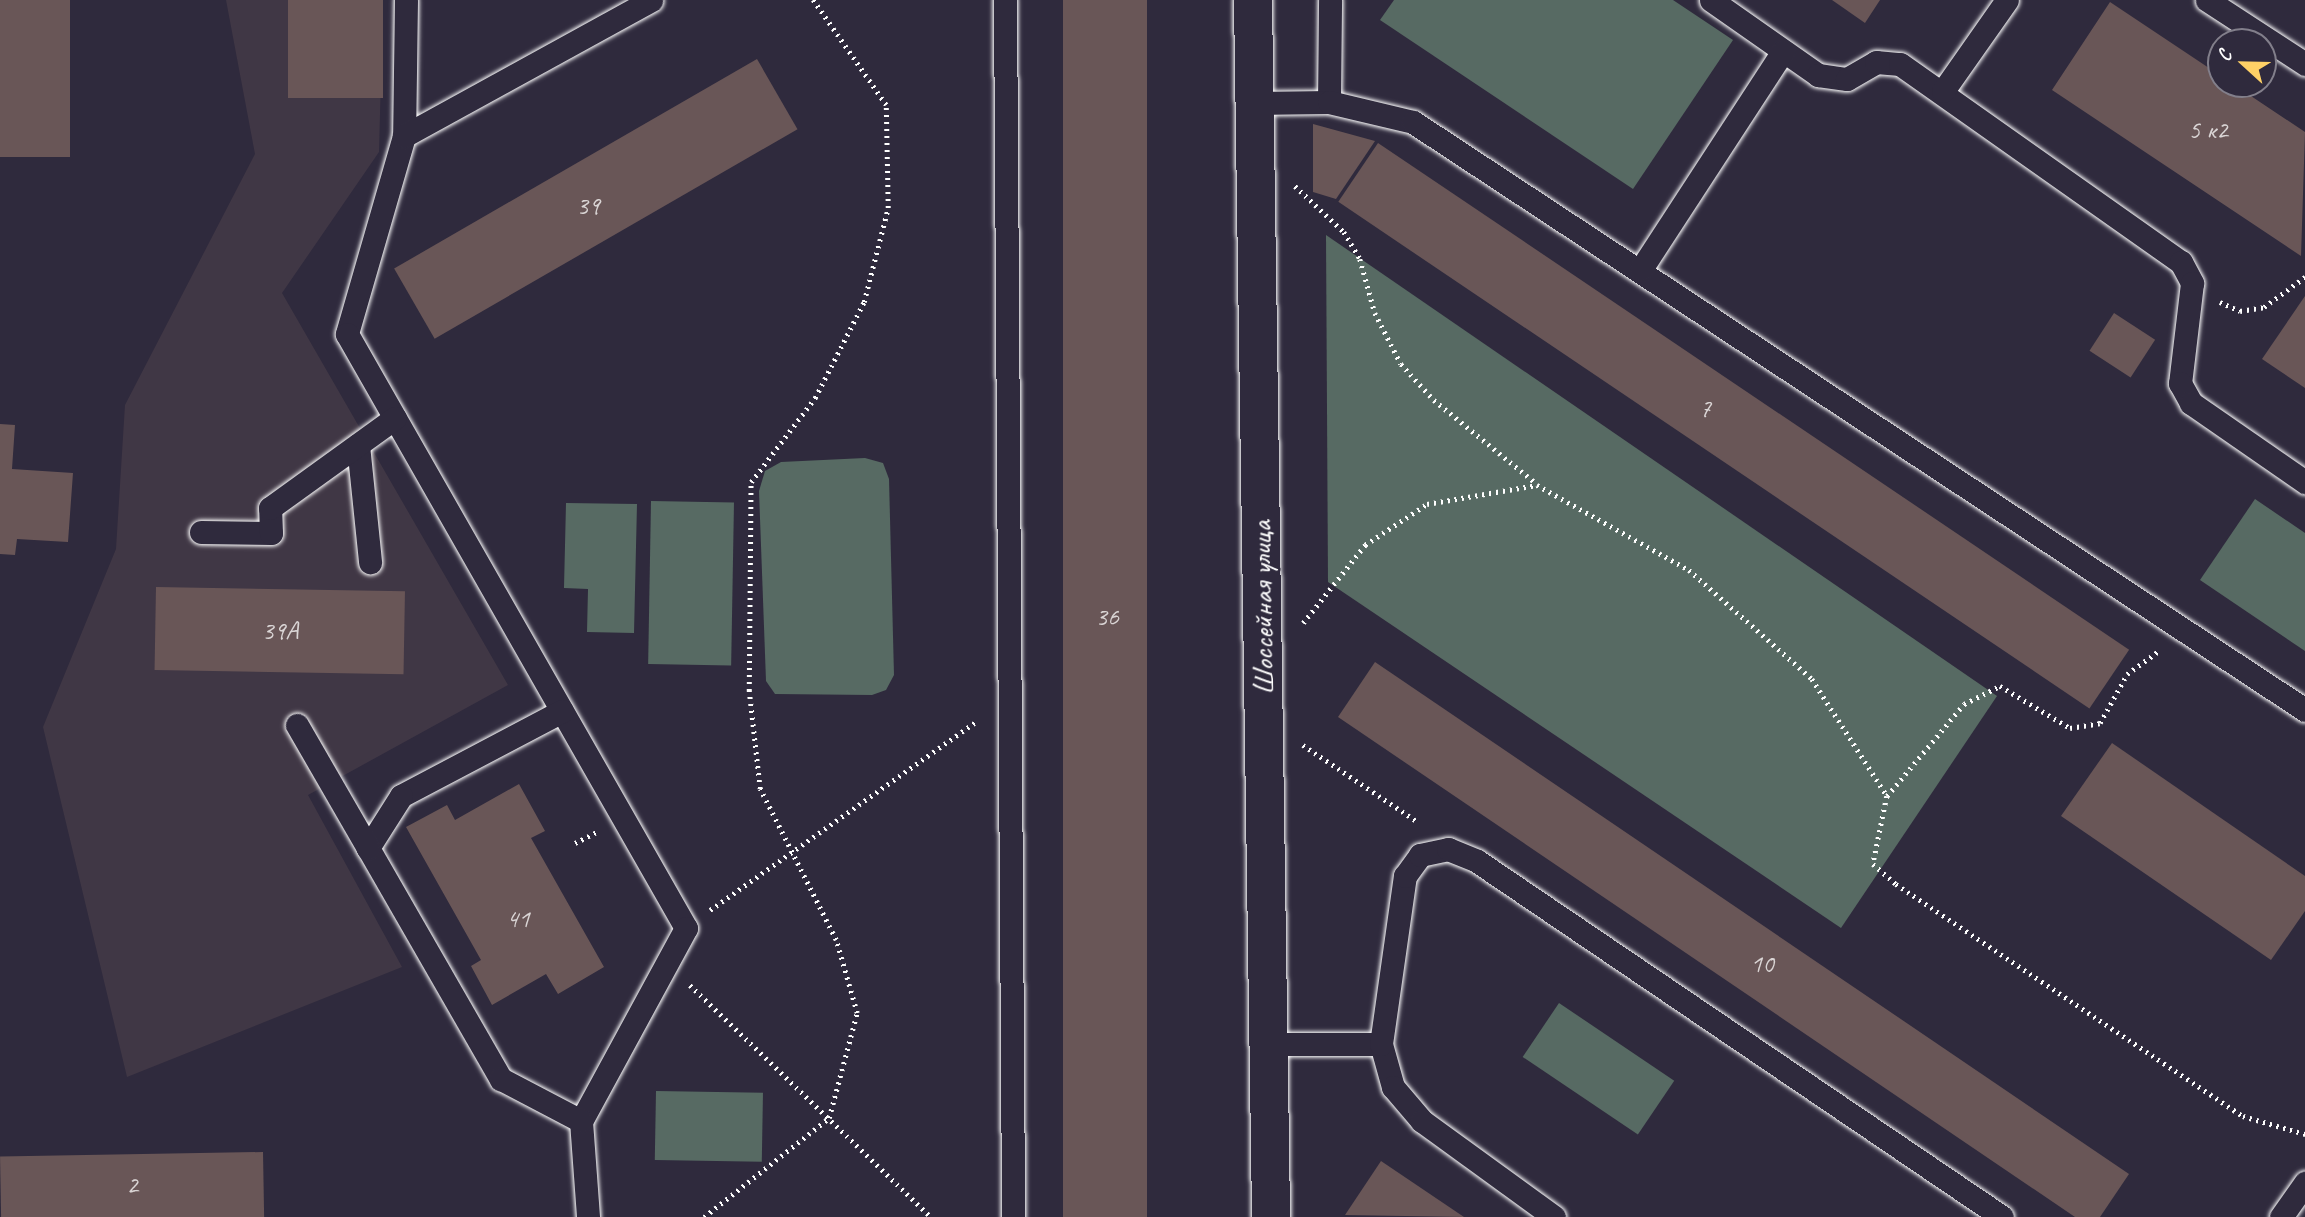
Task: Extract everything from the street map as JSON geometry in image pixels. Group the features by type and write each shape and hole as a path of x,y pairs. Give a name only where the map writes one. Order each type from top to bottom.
{"street":[{"name":"Шоссейная улица","path":"1253,0 1270,1217"}],"lane":[{"path":"406,0 404,136 346,334 685,928 581,1121 588,1217"},
{"path":"404,136 651,0"},
{"path":"1005,0 1013,1217"},
{"path":"1329,102 1330,0"},
{"path":"1711,0 1818,75 1847,79 1876,62 1900,64 1943,91 2181,262 2192,283 2180,383 2191,403 2305,482"},
{"path":"1943,91 2007,0"},
{"path":"2207,0 2305,64"},
{"path":"1641,269 1783,51"},
{"path":"1253,103 1329,102 1413,122 1641,269 2305,710"},
{"path":"201,532 271,533 270,508 395,418"},
{"path":"358,445 370,562"},
{"path":"368,848 401,796 562,711"},
{"path":"297,724 501,1079 581,1121"},
{"path":"1554,1217 1422,1121 1392,1087 1381,1044 1405,876 1420,855 1448,849 1477,861 2002,1217"},
{"path":"1268,1044 1381,1044"},
{"path":"2281,1217 2305,1184"}],"path":[{"path":"704,1217 829,1118 857,1013 836,940 795,850 760,789 749,691 751,482 816,398 864,302 888,208 886,105 813,0"},
{"path":"1287,179 1349,241 1401,364 1434,400 1537,485 1689,570 1812,679 1887,796"},
{"path":"2192,283 2240,311 2263,307 2305,277"},
{"path":"1298,629 1365,545 1427,504 1537,485"},
{"path":"2187,632 2127,674 2100,723 2070,728 2000,686 1964,704 1887,796 1873,864 1896,884 2243,1116 2305,1134"},
{"path":"685,928 1010,698"},
{"path":"1293,738 1477,861"},
{"path":"667,962 932,1217"}],"shaded area":[{"path":"226,0 383,0 379,152 282,293 508,685 308,795 402,967 127,1077 43,727 116,549 125,405 255,154"}],"green space":[{"path":"1394,0 1673,0 1733,40 1633,189 1380,20"},
{"path":"1326,235 1997,696 1841,928 1328,582"},
{"path":"865,458 883,463 889,479 894,675 886,690 872,695 775,694 766,681 759,491 765,471 781,462"},
{"path":"2255,499 2305,533 2305,651 2200,580"},
{"path":"651,501 734,502 731,665 648,664"},
{"path":"566,503 637,504 634,633 587,632 588,589 564,588"},
{"path":"1559,1003 1674,1081 1638,1135 1523,1057"},
{"path":"656,1091 763,1093 762,1162 655,1160"}],"building":[{"path":"0,0 70,0 70,157 0,157"},
{"path":"288,0 383,0 383,98 288,98"},
{"path":"1063,0 1147,0 1147,1217 1063,1217"},
{"path":"1832,0 1880,0 1865,23"},
{"path":"2110,2 2207,67 2207,98 2254,98 2305,132 2301,256 2052,90"},
{"path":"757,59 798,129 435,339 394,269"},
{"path":"1313,124 1375,141 1336,199 1313,192"},
{"path":"1378,143 2129,650 2089,708 1338,202"},
{"path":"2305,296 2305,388 2262,359"},
{"path":"2114,313 2155,340 2131,377 2089,351"},
{"path":"0,424 15,425 12,469 73,473 68,542 17,539 15,555 0,554"},
{"path":"156,587 405,591 404,674 155,670"},
{"path":"1375,662 2129,1174 2100,1217 2075,1217 1338,717"},
{"path":"2112,743 2305,876 2305,911 2271,960 2061,816"},
{"path":"519,784 545,831 531,838 604,967 558,994 546,974 492,1005 471,966 481,960 406,827 447,805 455,820"},
{"path":"263,1152 264,1217 1,1217 0,1157"},
{"path":"1381,1161 1464,1217 1345,1215"}]}
